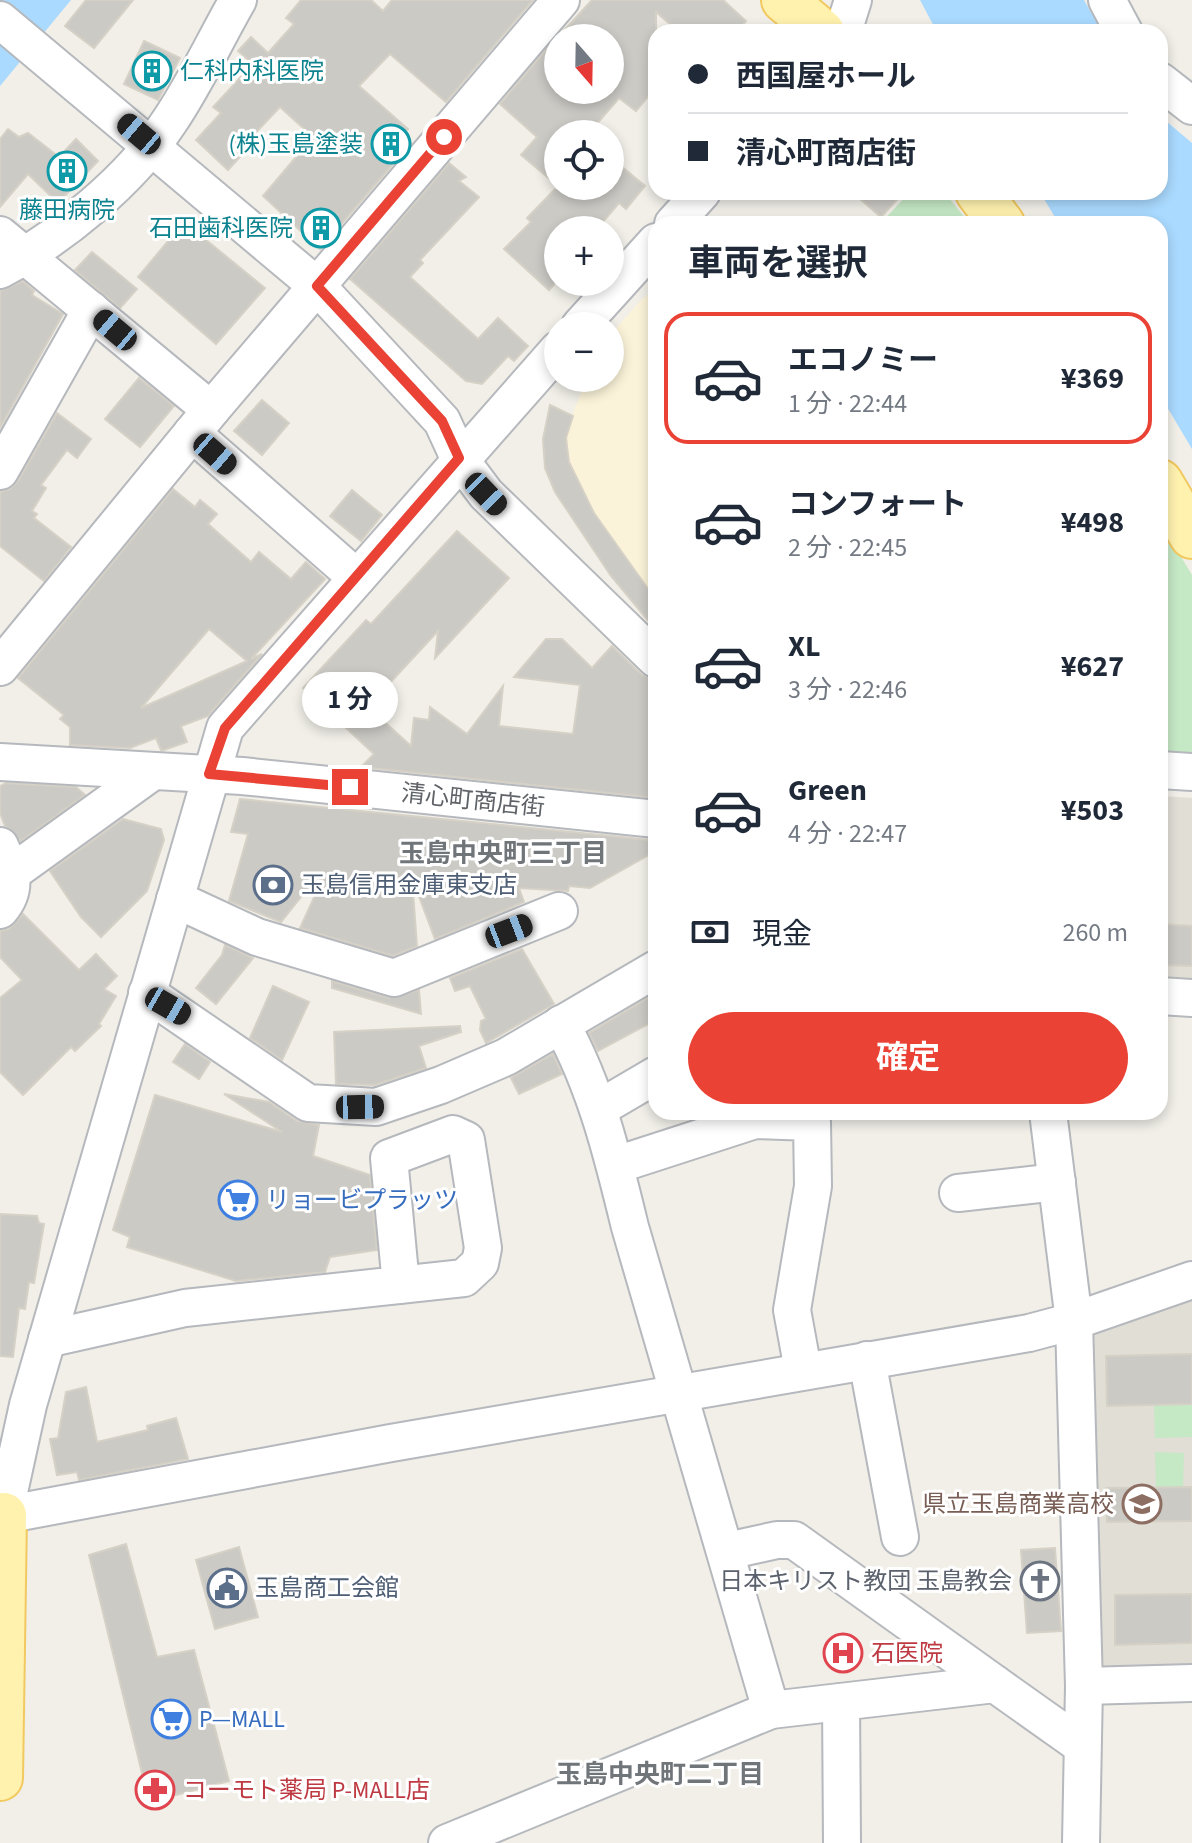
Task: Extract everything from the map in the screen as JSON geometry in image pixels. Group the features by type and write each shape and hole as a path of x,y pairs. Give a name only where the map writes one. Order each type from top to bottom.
{"main road":[{"path":"784,0 848,14"},
{"path":"1168,497 1192,536"},
{"path":"0,1778 2,1516"}],"street":[{"path":"9,253 69,226 152,144 169,122 238,0"},
{"path":"0,667 201,421 561,0"},
{"path":"1107,0 1120,24"},
{"path":"0,20 152,144 317,286 442,421 459,458 486,494 648,651"},
{"path":"1168,87 1192,106"},
{"path":"680,216 695,200"},
{"path":"593,312 648,251"},
{"path":"9,253 91,310 357,578"},
{"path":"0,471 91,310"},
{"path":"544,365 459,458 225,728 226,775 175,899 28,1405 2,1516 803,1370 1029,1333 1074,1321 1192,1280"},
{"name":"清心町商店街","path":"0,762 226,775 648,818"},
{"path":"1168,770 1192,772"},
{"path":"0,910 11,887 4,856 152,772"},
{"path":"175,899 257,937 394,978 559,911"},
{"path":"147,993 308,1103 344,1108 376,1107 441,1085 506,1057 648,974"},
{"path":"1168,996 1192,998"},
{"path":"561,1024 583,1063 616,1165 771,1710"},
{"path":"598,1109 648,1080"},
{"path":"616,1165 755,1120 812,1122 813,1186 792,1310 803,1370"},
{"path":"1049,1120 1074,1321 1084,1686 1081,1843"},
{"path":"958,1193 1057,1182"},
{"path":"47,1339 185,1308 401,1285"},
{"path":"867,1360 900,1537"},
{"path":"727,1551 777,1540 794,1540 1081,1745"},
{"path":"1084,1686 1192,1683"},
{"path":"447,1843 771,1710 995,1684"},
{"path":"841,1702 842,1843"}],"shaded area":[{"path":"1168,796 1192,798 1192,990 1168,988"},
{"name":"県立玉島商業高校","path":"1192,1296 1192,1674 1096,1675 1087,1334"}],"green space":[{"path":"902,200 950,200 964,216 888,216"},
{"path":"1168,535 1192,575 1192,772 1168,770"},
{"path":"1192,1404 1192,1437 1155,1438 1154,1405"},
{"path":"1155,1452 1184,1453 1183,1487 1156,1487"}],"sand":[{"path":"648,294 648,589 586,500 568,457 567,437 581,392 624,392 624,319"}],"water":[{"path":"0,0 71,0 0,86"},
{"path":"920,0 1084,0 1098,24 933,24"},
{"path":"1168,123 1192,143 1192,449 1168,408 1168,216 1054,216 1045,200 1168,200"}],"building":[{"path":"86,0 133,0 94,48 65,26"},
{"path":"301,0 371,0 383,11 392,0 533,0 446,102 390,54 359,86 408,129 403,135 411,143 320,249 263,196 313,137 280,107 245,144 249,147 228,170 196,140 221,113 213,107 253,64 238,51 251,37 268,53 294,24 286,18"},
{"path":"592,0 723,0 746,21 743,24 670,24 656,12 656,24 648,24 648,97 636,111 624,102 624,24 570,24"},
{"name":"仁科内科医院","path":"144,41 180,58 158,100 124,84"},
{"path":"544,52 544,104 614,104 600,120 544,120 544,174 521,155 537,137 500,104"},
{"path":"8,129 19,137 28,133 59,157 76,139 98,161 58,203 28,174 0,207 0,139"},
{"path":"449,163 466,177 459,181 479,197 420,260 423,263 410,277 478,339 498,318 528,346 514,361 508,356 482,384 466,381 350,279"},
{"path":"624,169 645,186 626,209 619,203 608,216 544,216 544,285 504,249 531,222 527,218 544,200 624,200"},
{"path":"861,200 897,200 880,216"},
{"path":"184,222 265,288 216,344 138,277"},
{"path":"92,252 137,289 120,308 75,270"},
{"path":"23,281 34,291 32,295 63,314 0,428 0,291"},
{"path":"139,378 174,406 140,447 105,419"},
{"path":"262,400 289,423 262,455 234,431"},
{"path":"550,405 573,416 566,438 569,462 594,513 648,589 648,620 611,576 555,492 545,468 543,439"},
{"path":"57,413 91,439 77,458 67,450 41,485 46,488 32,511 37,514 34,518 71,547 44,581 0,546 0,492 10,489 18,481"},
{"path":"173,489 195,507 200,500 217,514 208,524 251,562 259,552 291,579 306,562 325,579 251,659 262,654 208,716 181,726 187,742 164,750 161,750 156,738 130,748 70,745 70,727 60,719 64,715 18,678","holes":["209,629 247,661 141,708"]},
{"path":"352,490 382,515 361,541 330,516"},
{"path":"457,531 509,578 435,658 438,631 361,714 377,715 411,746 414,718 429,720 430,707 467,734 503,686 499,726 573,734 580,685 514,677 546,639 562,639 592,668 612,646 642,675 648,677 648,797 361,767 374,754 303,688 366,620 371,624"},
{"path":"6,783 76,787 85,795 21,841 5,826 0,813 0,786"},
{"path":"240,799 648,840 648,855 590,888 569,886 568,891 519,888 524,902 435,939 412,878 417,946 393,956 300,928 322,880 317,877 281,922 229,901 248,834 231,832"},
{"path":"123,819 161,829 164,840 147,891 101,937 81,917 50,871"},
{"path":"23,914 79,970 96,954 117,976 104,989 116,996 99,1024 101,1026 75,1051 71,1047 23,1095 0,1072 0,998 22,980 0,957 0,931 9,929"},
{"path":"1168,924 1192,926 1192,966 1168,965"},
{"path":"225,945 253,958 216,1004 196,988 222,955"},
{"path":"522,949 554,1004 486,1043 480,1030 481,1021 486,1019 470,986 455,991 450,978"},
{"path":"332,981 389,998 419,990 421,1014 332,988"},
{"path":"273,986 309,1002 282,1060 250,1038"},
{"path":"648,998 648,1024 598,1051 589,1033"},
{"path":"460,1026 461,1032 419,1046 426,1068 375,1085 336,1084 334,1032"},
{"path":"185,1044 210,1062 199,1079 173,1062"},
{"path":"553,1054 562,1074 519,1094 511,1078"},
{"name":"リョービプラッツ","path":"224,1094 269,1102 297,1121 319,1125 313,1156 370,1175 377,1250 330,1257 325,1272 236,1281 127,1247 130,1237 113,1230 155,1095 282,1132"},
{"path":"0,1214 37,1216 39,1223 44,1224 34,1283 29,1282 25,1309 19,1308 13,1357 0,1356"},
{"path":"1192,1354 1192,1404 1107,1406 1106,1356"},
{"path":"86,1387 97,1442 148,1430 147,1426 176,1418 188,1459 79,1480 77,1472 57,1475 50,1439 58,1438 66,1392"},
{"path":"1192,1487 1192,1521 1107,1522 1106,1488"},
{"name":"P―MALL","path":"126,1544 157,1657 194,1650 229,1781 149,1802 89,1555"},
{"name":"玉島商工会館","path":"239,1547 258,1617 215,1629 196,1560"},
{"name":"日本キリスト教団 玉島教会","path":"1055,1548 1061,1631 1027,1633 1021,1550"},
{"path":"1192,1594 1192,1643 1115,1645 1115,1595"}],"place":[{"name":"仁科内科医院","path":"152,71"},
{"name":"(株)玉島塗装","path":"391,144"},
{"name":"藤田病院","path":"67,171"},
{"name":"石田歯科医院","path":"321,228"},
{"name":"玉島信用金庫東支店","path":"273,885"},
{"name":"リョービプラッツ","path":"238,1200"},
{"name":"県立玉島商業高校","path":"1142,1504"},
{"name":"日本キリスト教団 玉島教会","path":"1040,1581"},
{"name":"玉島商工会館","path":"227,1588"},
{"name":"石医院","path":"843,1653"},
{"name":"P―MALL","path":"171,1719"},
{"name":"コーモト薬局 P-MALL店","path":"155,1790"}],"district":[{"name":"玉島中央町三丁目","path":"503,853"},
{"name":"玉島中央町二丁目","path":"660,1774"}],"route":[{"path":"350,787 209,774 225,728 459,458 442,421 317,286 444,137"}]}
